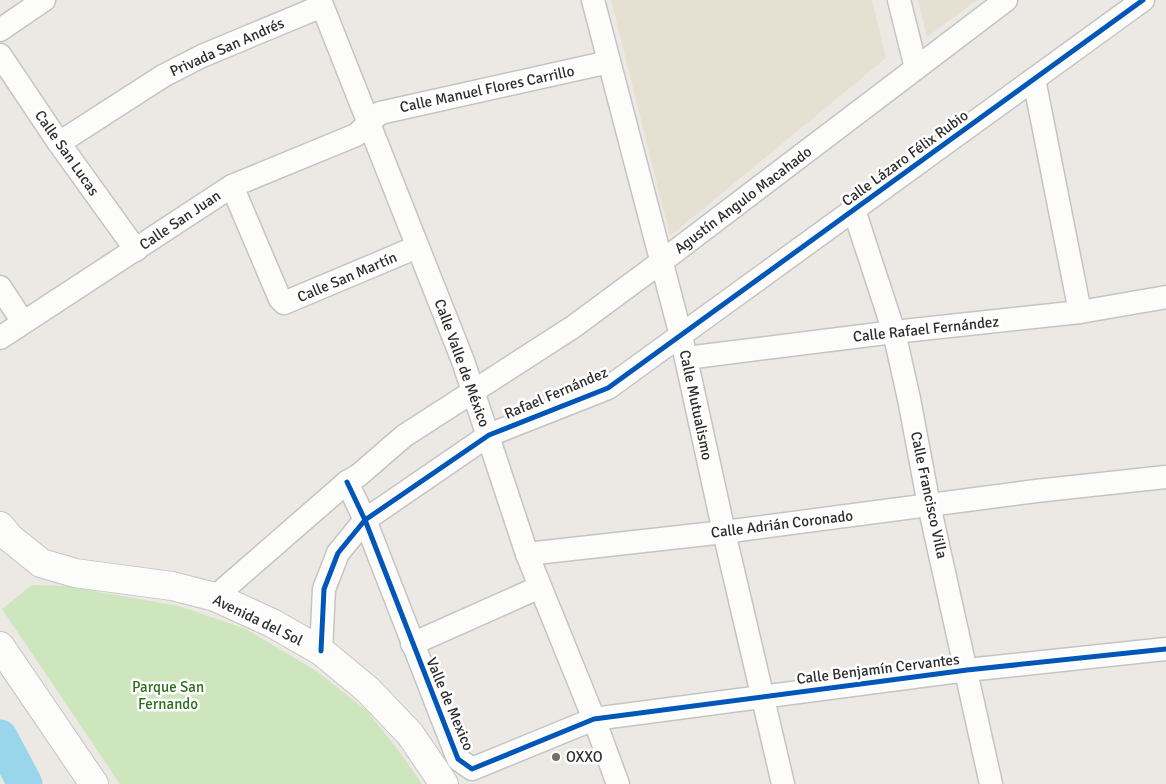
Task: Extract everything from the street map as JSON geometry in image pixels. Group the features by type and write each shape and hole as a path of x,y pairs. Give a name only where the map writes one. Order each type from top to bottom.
{"street":[{"path":"0,30 44,0"},
{"name":"Calle Mutualismo","path":"593,0 681,336 724,532 783,784"},
{"path":"899,0 916,68"},
{"name":"Agustín Angulo Macahado","path":"215,597 347,482 359,475 404,436 573,327 1006,0"},
{"name":"Calle Lázaro Félix Rubio","path":"681,336 1143,0"},
{"name":"Calle Valle de México","path":"321,3 474,390 540,587 594,719 618,784"},
{"name":"Privada San Andrés","path":"59,143 163,76 202,56 321,3"},
{"name":"Calle San Lucas","path":"0,55 59,143 136,250"},
{"name":"Calle Manuel Flores Carrillo","path":"369,122 380,112 609,62"},
{"path":"1034,79 1080,312"},
{"name":"Calle San Juan","path":"0,338 232,186 356,135 369,122"},
{"name":"Calle San Martín","path":"232,186 280,299 284,303 417,246"},
{"name":"Calle Francisco Villa","path":"854,210 894,332 991,784"},
{"path":"0,287 23,322"},
{"name":"Calle Rafael Fernández","path":"686,358 894,332 1080,312 1166,297"},
{"name":"Rafael Fernández","path":"321,651 324,589 338,553 364,520 489,435 608,388 681,336"},
{"name":"Calle Adrián Coronado","path":"528,554 724,532 1036,491 1166,477"},
{"path":"347,482 364,520 412,644"},
{"name":"Avenida del Sol","path":"0,526 10,538 41,562 75,574 172,586 215,597 272,623 321,651 368,690 410,734 444,784"},
{"name":"Valle de Mexico","path":"472,768 458,759 412,644 540,587"},
{"path":"0,646 94,784"},
{"name":"Calle Benjamín Cervantes","path":"472,768 594,719 967,670 1166,649"}],"shaded area":[{"path":"611,0 872,0 886,58 670,236"},
{"path":"918,0 977,0 927,37"}],"green space":[{"name":"Parque San Fernando","path":"32,585 64,586 179,606 246,629 318,672 367,711 422,784 120,784 2,609"}],"waterway":[{"path":"0,737 25,784"}],"cycle path":[{"path":"321,651 324,589 338,553 365,520 489,435 608,388 1143,0"},
{"path":"347,482 365,520 458,759 472,769 594,719 967,670 1166,649"}],"place":[{"name":"OXXO","path":"556,757"}]}
